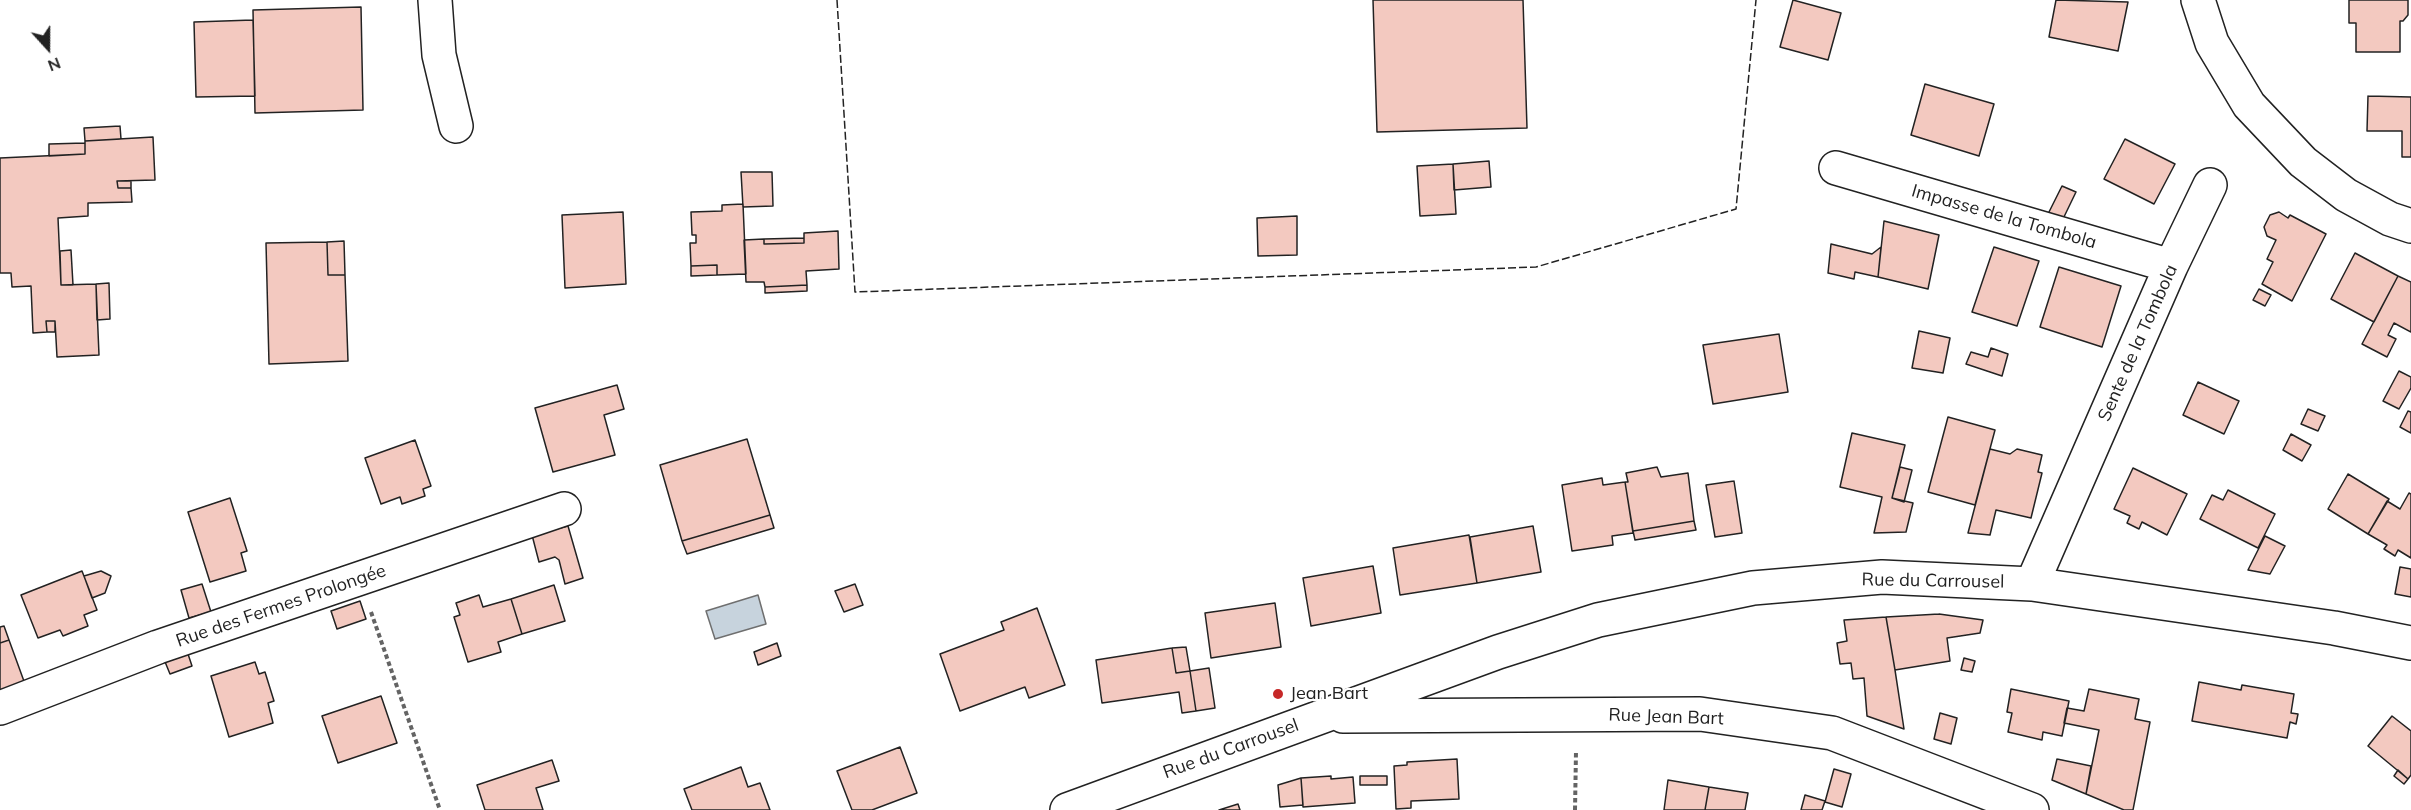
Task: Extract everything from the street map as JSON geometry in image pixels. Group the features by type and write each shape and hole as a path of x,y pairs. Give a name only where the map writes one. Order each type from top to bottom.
{"street":[{"path":"435,0 439,55 456,126"},
{"path":"2198,0 2212,43 2249,105 2303,162 2346,195 2390,219 2411,226"},
{"name":"Impasse de la Tombola","path":"1836,168 2171,266"},
{"name":"Sente de la Tombola","path":"2032,584 2171,266 2210,185"},
{"name":"Rue des Fermes Prolongée","path":"0,708 158,647 564,509"},
{"name":"Rue du Carrousel","path":"1067,810 1462,665 1598,620 1753,588 1882,577 2032,584 2334,628 2411,643"},
{"path":"1462,665 1463,690 1468,702 1483,715"},
{"name":"Rue Jean Bart","path":"1320,717 1700,714 1832,733 2032,810"}],"path":[{"path":"360,579 440,810"},
{"path":"1575,810 1576,714"}],"shaded area":[{"path":"758,595 766,624 715,639 706,611"}],"building":[{"path":"1373,0 1523,0 1527,128 1377,132"},
{"path":"1793,0 1841,13 1828,60 1780,47"},
{"path":"2056,0 2128,2 2118,51 2049,37"},
{"path":"2349,0 2408,0 2408,15 2400,21 2400,52 2356,52 2356,23 2349,23"},
{"path":"361,7 363,110 255,113 253,10"},
{"path":"253,20 255,96 196,97 194,22"},
{"path":"1925,84 1994,104 1979,156 1911,135"},
{"path":"2368,96 2411,97 2411,157 2402,157 2402,131 2367,131"},
{"path":"120,126 121,139 85,141 84,128"},
{"path":"153,137 155,180 117,181 118,188 131,188 132,202 88,203 88,216 58,218 61,285 96,284 99,355 57,357 55,321 46,321 47,332 33,333 31,286 12,287 11,273 0,273 0,158 85,154 85,141"},
{"path":"2125,139 2175,164 2154,204 2104,179"},
{"path":"85,143 85,154 49,156 49,144"},
{"path":"1489,161 1491,187 1454,190 1453,164"},
{"path":"1453,164 1456,214 1420,216 1417,166"},
{"path":"741,172 772,172 773,206 743,207"},
{"path":"117,181 131,181 131,188 118,188"},
{"path":"2062,186 2076,192 2062,221 2047,216"},
{"path":"743,204 746,274 717,275 717,265 691,266 690,243 696,243 696,235 692,235 691,212 722,211 722,205"},
{"path":"623,212 626,284 565,288 562,215"},
{"path":"2279,212 2288,218 2290,215 2326,234 2292,301 2262,284 2273,262 2267,259 2276,240 2267,236 2264,227 2270,215"},
{"path":"1297,216 1297,255 1258,256 1257,218"},
{"path":"1884,221 1939,235 1928,289 1878,277"},
{"path":"838,231 839,269 806,271 807,285 765,287 764,282 746,282 744,240 764,239 764,244 804,243 804,233"},
{"path":"804,238 804,243 764,244 764,239"},
{"path":"344,241 345,275 328,275 327,242"},
{"path":"327,242 328,275 345,275 348,361 269,364 266,243"},
{"path":"1831,244 1872,254 1881,247 1878,277 1855,272 1854,279 1828,273"},
{"path":"1994,247 2039,261 2017,326 1972,312"},
{"path":"71,250 73,285 61,285 60,251"},
{"path":"2355,253 2398,276 2374,322 2331,299"},
{"path":"717,265 717,275 691,276 691,266"},
{"path":"2059,267 2121,286 2102,347 2040,327"},
{"path":"2398,276 2411,282 2411,332 2394,323 2388,335 2396,339 2387,357 2362,344"},
{"path":"109,283 110,319 97,320 96,284"},
{"path":"807,285 807,291 765,293 765,287"},
{"path":"2259,289 2271,295 2265,306 2253,300"},
{"path":"46,321 55,321 55,332 47,332"},
{"path":"1919,331 1950,338 1943,373 1912,368"},
{"path":"1779,334 1788,392 1713,404 1703,345"},
{"path":"1991,348 2008,354 2002,376 1966,364 1971,352 1988,357"},
{"path":"2399,371 2411,377 2411,388 2399,409 2383,401"},
{"path":"2198,382 2239,401 2224,434 2183,415"},
{"path":"617,385 624,409 604,415 615,455 553,472 535,408"},
{"path":"2308,409 2325,416 2318,431 2301,424"},
{"path":"2408,411 2411,412 2411,433 2400,427"},
{"path":"1948,417 1995,430 1975,505 1928,492"},
{"path":"1852,433 1905,445 1892,498 1913,503 1906,532 1874,533 1882,497 1840,487"},
{"path":"2291,434 2311,445 2302,461 2283,450"},
{"path":"747,439 770,515 682,541 660,465"},
{"path":"415,440 431,486 423,489 425,496 402,504 400,497 381,504 365,458"},
{"path":"1990,449 2010,454 2017,449 2042,455 2038,472 2042,473 2031,518 1996,510 1990,535 1968,533"},
{"path":"1657,467 1661,477 1688,473 1694,521 1633,531 1625,482 1628,482 1626,473"},
{"path":"1900,467 1912,470 1904,502 1892,498"},
{"path":"2133,468 2187,494 2167,535 2142,522 2139,529 2127,523 2130,516 2114,509"},
{"path":"2348,474 2389,499 2368,534 2328,509"},
{"path":"1602,478 1603,485 1625,482 1633,533 1612,536 1613,545 1572,551 1562,485"},
{"path":"1734,481 1742,533 1715,537 1706,485"},
{"path":"2228,490 2275,514 2258,548 2200,519 2212,495 2223,500"},
{"path":"2409,493 2411,494 2411,558 2398,550 2395,556 2384,549 2387,545 2368,534 2387,501 2400,509"},
{"path":"230,498 247,551 241,553 246,571 210,582 188,512"},
{"path":"770,515 774,528 687,554 682,541"},
{"path":"1694,521 1696,530 1635,540 1633,531"},
{"path":"568,526 583,578 565,584 559,560 555,557 539,562 532,535"},
{"path":"1533,526 1541,572 1477,583 1470,537"},
{"path":"1469,535 1477,583 1400,595 1393,548"},
{"path":"2265,536 2285,546 2270,574 2248,570"},
{"path":"1373,566 1381,613 1311,626 1303,578"},
{"path":"2400,567 2411,569 2411,597 2395,594"},
{"path":"82,571 97,610 84,615 88,626 63,636 60,630 38,638 21,595"},
{"path":"101,571 111,576 105,593 92,598 84,576"},
{"path":"202,584 211,612 189,618 181,590"},
{"path":"855,584 863,605 844,612 835,591"},
{"path":"554,585 565,621 522,634 511,599"},
{"path":"479,595 483,607 511,599 522,634 498,642 501,652 468,662 454,617 460,615 456,603"},
{"path":"360,601 366,619 337,629 331,611"},
{"path":"1275,603 1281,647 1211,658 1205,613"},
{"path":"1037,608 1065,685 1029,698 1025,687 960,711 940,654 1004,630 1001,622"},
{"path":"1939,614 1983,620 1980,633 1947,638 1950,661 1895,670 1886,617"},
{"path":"1886,617 1904,729 1867,716 1864,678 1853,679 1851,663 1840,664 1837,643 1847,641 1844,620"},
{"path":"4,626 9,640 0,643 0,627"},
{"path":"9,640 25,684 0,694 0,643"},
{"path":"777,643 781,656 758,665 754,652"},
{"path":"185,645 192,666 170,674 161,652"},
{"path":"1186,647 1190,671 1176,673 1172,648"},
{"path":"1172,648 1176,673 1190,671 1196,711 1182,713 1179,692 1102,703 1096,660"},
{"path":"1964,658 1975,661 1972,672 1961,670"},
{"path":"255,662 259,674 265,672 274,701 268,703 273,723 229,737 211,676"},
{"path":"1209,668 1215,708 1196,711 1190,671"},
{"path":"2199,682 2241,690 2242,685 2294,694 2291,713 2298,714 2296,724 2290,722 2287,738 2192,721"},
{"path":"2011,689 2069,701 2062,736 2043,732 2042,740 2008,732 2012,713 2007,712"},
{"path":"2089,689 2139,699 2135,719 2150,722 2133,810 2124,810 2086,794 2099,730 2064,723 2067,708 2084,711"},
{"path":"381,696 397,743 338,763 322,716"},
{"path":"1940,713 1957,718 1951,744 1934,739"},
{"path":"2392,716 2411,731 2411,775 2408,779 2368,746"},
{"path":"900,747 917,793 872,810 852,810 837,771"},
{"path":"1457,759 1459,799 1411,801 1411,808 1396,809 1394,766 1407,765 1407,762"},
{"path":"2057,759 2091,766 2086,794 2052,780"},
{"path":"552,760 559,781 536,788 543,810 485,810 477,785"},
{"path":"741,767 748,787 760,783 770,810 692,810 684,789"},
{"path":"1834,769 1851,774 1842,807 1825,802"},
{"path":"2398,770 2408,779 2404,784 2394,776"},
{"path":"1331,776 1331,779 1353,777 1355,803 1303,807 1301,778"},
{"path":"1360,776 1387,776 1387,785 1360,785"},
{"path":"1301,778 1303,805 1280,807 1278,785"},
{"path":"1668,780 1709,787 1705,810 1664,810"},
{"path":"1709,787 1748,793 1745,810 1705,810"},
{"path":"1805,795 1825,801 1822,810 1801,810"},
{"path":"1238,804 1240,810 1219,810"}],"fence":[{"path":"837,0 855,292 1536,267 1736,209 1756,0"}],"place":[{"name":"Jean Bart","path":"1278,694"}]}
